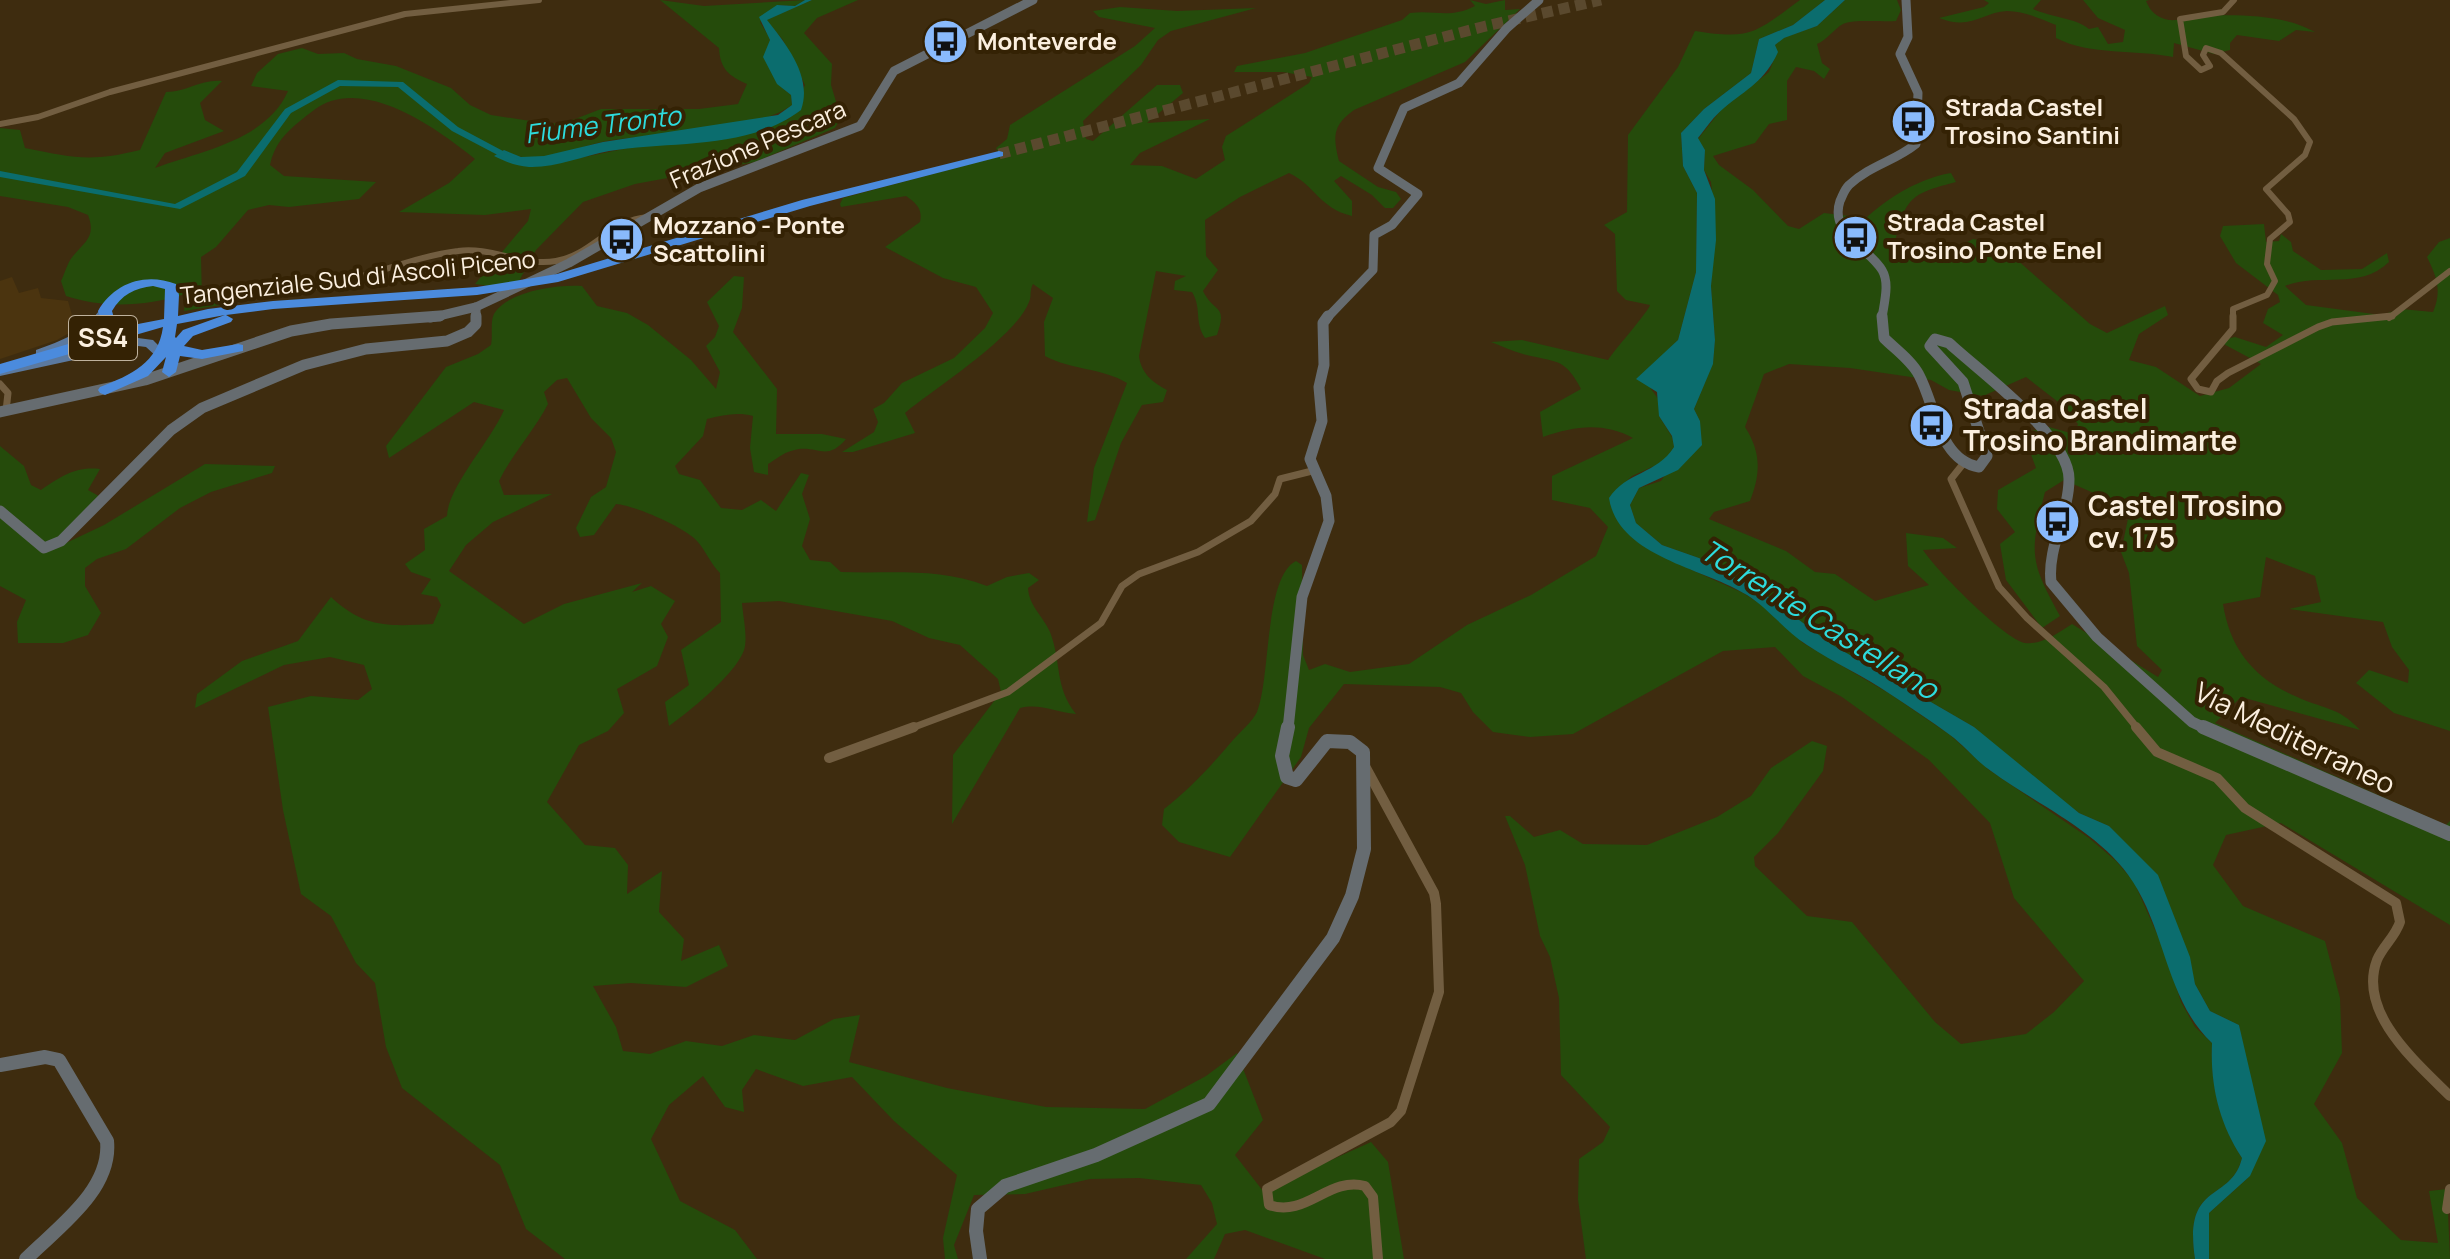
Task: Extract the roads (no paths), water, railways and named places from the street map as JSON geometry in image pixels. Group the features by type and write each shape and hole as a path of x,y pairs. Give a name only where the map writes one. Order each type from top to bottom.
{"highway":[{"name":"Tangenziale Sud di Ascoli Piceno","path":"0,370 124,332 208,313 477,291 571,275 827,197 999,154"},
{"path":"169,372 172,338 173,298 168,285 142,284 114,296 105,311 108,322 130,326 208,313"},
{"path":"105,390 145,373 172,338 222,320 398,297"},
{"path":"172,338 193,355 238,348"},
{"path":"161,354 164,368 169,372"}],"main road":[{"path":"0,370 77,338 95,325 105,311"},
{"path":"0,370 138,342 149,343 161,354"}],"street":[{"path":"0,124 38,117 100,95 405,14 539,0"},
{"name":"Frazione Pescara","path":"3,412 105,390 305,328 432,318 476,307 558,268 699,188 860,126 886,79 904,65 1033,0"},
{"path":"980,1259 976,1231 978,1209 1005,1186 1096,1155 1209,1104 1333,938 1352,896 1364,849 1363,752 1350,742 1327,741 1296,780 1287,777 1282,756 1292,709 1302,597 1329,521 1326,496 1312,471 1310,459 1322,421 1319,387 1324,365 1323,323 1341,300 1373,270 1374,235 1400,217 1418,194 1378,168 1380,155 1390,143 1395,120 1406,106 1442,94 1460,82 1489,57 1491,48 1508,26 1539,0"},
{"path":"1906,0 1908,37 1900,48 1898,58 1919,97 1916,144 1905,153 1879,162 1845,188 1837,211 1845,234 1881,268 1886,280 1881,327 1884,338 1918,372 1948,447 1963,464 1951,479 1999,587 2027,618 2104,687 2157,752 2217,778 2245,808 2396,903 2402,921 2400,930 2374,966 2375,991 2383,1017 2403,1048 2450,1096"},
{"path":"2234,0 2223,12 2201,13 2180,19 2186,56 2201,70 2210,66 2203,55 2210,46 2229,59 2294,119 2310,142 2305,155 2266,189 2288,214 2290,222 2270,239 2267,264 2275,281 2267,295 2233,309 2233,329 2191,379 2195,386 2211,392 2217,381 2243,365 2332,322 2390,318 2450,271"},
{"name":"Frazione Pescara","path":"235,294 321,286 458,250 486,250 539,263 563,260 621,219 649,217"},
{"path":"0,511 29,540 44,548 61,541 171,430 202,408 304,365 366,349 447,341 468,332 476,324 476,307"},
{"name":"Via Mediterraneo","path":"1963,464 1979,467 1987,456 1971,398 1963,382 1930,346 1935,339 1949,343 2060,448 2070,473 2050,573 2051,582 2097,637 2192,722 2450,834"},
{"path":"0,384 8,393 3,412"},
{"path":"829,758 1008,692 1101,623 1122,586 1139,574 1198,552 1251,521 1275,494 1280,479 1312,471"},
{"path":"1363,764 1402,840 1434,893 1439,992 1401,1111 1391,1122 1362,1139 1267,1189 1265,1196 1269,1205 1284,1211 1302,1206 1346,1183 1359,1183 1373,1197 1378,1259"},
{"path":"0,1065 45,1057 59,1060 107,1142 107,1162 96,1186 26,1259"},
{"path":"2447,1209 2450,1189"}],"water":[{"path":"812,0 767,20 796,62 803,85 801,110 780,123 734,138 609,151 539,167 515,165 494,156 504,150 521,157 544,156 603,142 778,115 792,105 791,95 777,84 763,57 770,40 759,17 777,5 795,6"},
{"path":"1825,0 1845,0 1817,26 1784,38 1775,45 1778,52 1767,70 1755,84 1720,111 1698,138 1705,150 1704,170 1715,199 1716,240 1711,286 1715,340 1713,364 1694,409 1700,421 1702,445 1678,470 1639,488 1630,505 1636,523 1662,545 1699,558 1758,589 1831,644 1974,727 2079,813 2109,826 2158,875 2190,957 2195,984 2210,1011 2239,1025 2266,1141 2250,1176 2209,1213 2209,1259 2195,1259 2193,1234 2196,1216 2202,1204 2236,1172 2242,1158 2227,1131 2218,1103 2212,1043 2185,1007 2144,902 2120,864 2086,834 1991,771 1935,725 1880,687 1817,652 1747,595 1645,548 1628,534 1616,518 1609,498 1624,483 1659,463 1674,447 1672,436 1659,416 1657,392 1636,379 1678,340 1696,272 1697,193 1683,166 1681,133 1704,109 1751,73 1759,39 1793,25"}],"waterway":[{"name":"Fiume Tronto","path":"0,174 176,207 241,174 288,111 338,83 400,84 455,129 515,160"}],"tunnel":[{"path":"999,154 1482,27 1601,0"}],"place":[{"name":"Monteverde","path":"946,42"},
{"name":"Strada Castel Trosino Santini","path":"1914,122"},
{"name":"Strada Castel Trosino Ponte Enel","path":"1856,237"},
{"name":"Mozzano - Ponte Scattolini","path":"622,240"},
{"name":"Strada Castel Trosino Brandimarte","path":"1932,425"},
{"name":"Castel Trosino cv. 175","path":"2057,522"}],"water label":[{"name":"Torrente Castellano","path":"1819,620"}]}
